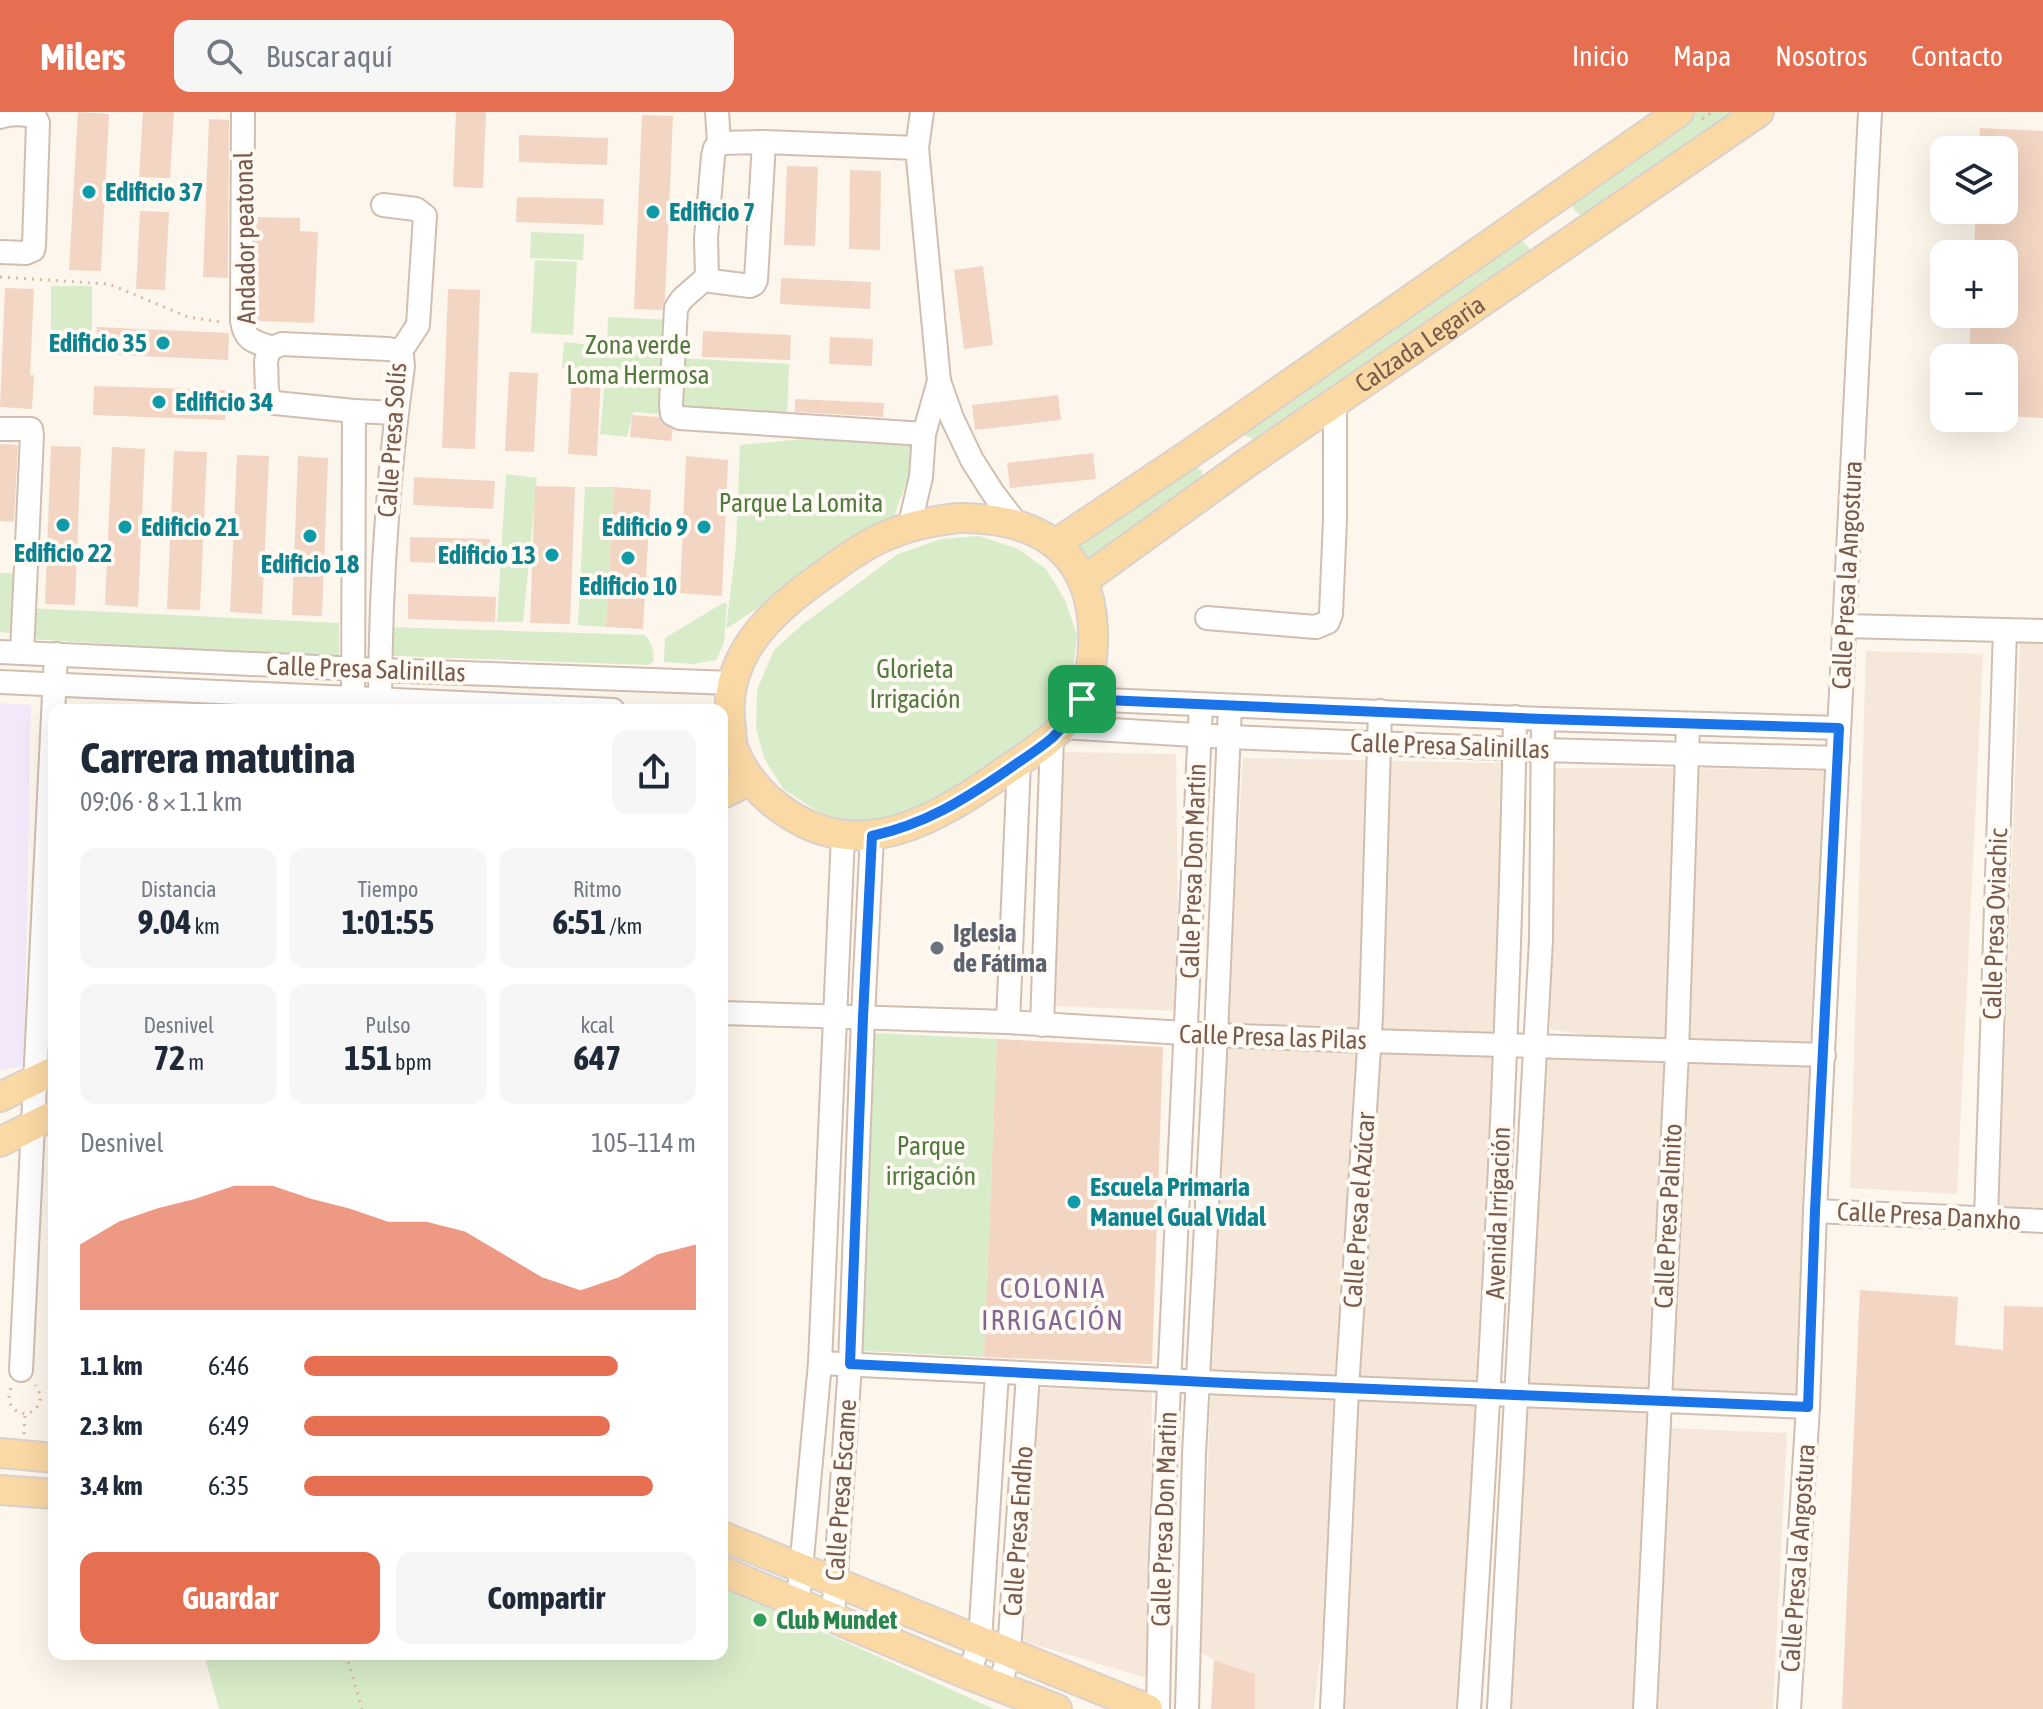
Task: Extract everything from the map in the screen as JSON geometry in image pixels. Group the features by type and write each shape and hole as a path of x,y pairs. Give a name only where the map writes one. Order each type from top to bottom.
{"main road":[{"name":"Calzada Legaria","path":"1055,544 1679,112"},
{"name":"Calzada Legaria","path":"1083,581 1335,401 1759,112"},
{"path":"1542,208 1565,246"},
{"path":"1220,432 1248,462"},
{"path":"727,704 738,666 751,643 769,618 784,604 879,539 923,523 958,518 1016,523 1055,544 1070,559 1083,581 1093,617 1093,661 1082,699 1057,732 1019,762 934,816 872,836 843,835 811,826 777,807 728,753"},
{"path":"728,791 751,780"},
{"path":"0,1097 45,1075"},
{"path":"0,1142 44,1120"},
{"path":"0,1453 48,1457"},
{"path":"0,1490 48,1494"},
{"path":"728,1538 1148,1709"},
{"path":"728,1573 1057,1709"}],"street":[{"name":"Andador peatonal","path":"238,112 242,321 249,339 272,348"},
{"path":"717,112 719,143 713,156 706,238 707,277 711,281 750,286 756,280 764,142"},
{"path":"922,112 917,148 939,381 972,460 1016,523"},
{"name":"Calle Presa la Angostura","path":"1789,1709 1808,1407 1870,112"},
{"path":"0,117 7,114 40,115 33,250 26,253 0,252"},
{"path":"719,143 917,148"},
{"path":"383,205 416,209 425,216 418,325 398,351"},
{"path":"707,277 676,308 672,414 680,418 924,434"},
{"name":"Calle Presa Solís","path":"353,704 354,411 275,403 270,399 266,361 272,348 282,344 398,351 402,356 383,550 380,704"},
{"path":"909,528 921,477 924,434 939,381"},
{"path":"1207,618 1316,627 1328,622 1331,614 1335,520 1335,401"},
{"path":"354,411 396,413"},
{"path":"0,429 31,429 32,436 11,653"},
{"path":"1844,626 2043,631"},
{"name":"Calle Presa Oviachic","path":"1986,1218 2005,630"},
{"name":"Calle Presa Salinillas","path":"11,653 732,683"},
{"path":"54,704 56,654"},
{"name":"Calle Presa Salinillas","path":"0,682 55,683 215,701 353,704"},
{"name":"Calle Presa Salinillas","path":"1082,699 1839,728"},
{"name":"Calle Presa Don Martin","path":"1158,1709 1161,1555 1201,705"},
{"name":"Calle Presa Don Martin","path":"1187,1709 1197,1381 1230,706"},
{"name":"Calle Presa el Azúcar","path":"1332,1709 1347,1389 1369,1041 1380,711"},
{"name":"Avenida Irrigación","path":"1469,1709 1490,1395 1515,717"},
{"name":"Avenida Irrigación","path":"1499,1709 1541,940 1543,719"},
{"name":"Calle Presa Palmito","path":"1645,1709 1677,1051 1688,724"},
{"path":"1042,1025 1057,732"},
{"name":"Calle Presa Salinillas","path":"1057,732 1838,758"},
{"path":"1008,1022 1019,762"},
{"name":"Calle Presa Escame","path":"798,1602 820,1363 843,835"},
{"name":"Calle Presa Escame","path":"833,1617 850,1364 872,836"},
{"path":"21,1379 44,1120 48,957"},
{"name":"Calle Presa las Pilas","path":"728,1013 1008,1022 1369,1041 1824,1055"},
{"name":"Calle Presa Danxho","path":"1815,1211 2043,1221"},
{"path":"820,1363 1347,1389 1808,1407"},
{"name":"Calle Presa Endho","path":"969,1675 980,1640 997,1373"},
{"name":"Calle Presa Endho","path":"1000,1687 1009,1652 1028,1374"}],"path":[{"path":"0,277 109,284 188,317 217,322 242,321"},
{"path":"21,1379 37,1386 41,1395 40,1404 34,1411 25,1414 16,1411 8,1395 21,1379"},
{"path":"348,1660 362,1709"}],"shaded area":[{"path":"2020,643 2043,644 2043,1208 1999,1206"},
{"path":"1866,651 1983,654 1957,1194 1850,1188"},
{"path":"0,703 31,705 24,1066 0,1070"},
{"path":"1060,752 1176,754 1179,1011 1056,1006"},
{"path":"1243,758 1506,763 1488,1394 1456,1709 1343,1709 1343,1472 1314,1709 1255,1709 1255,1674 1201,1653 1211,1382 1205,1381"},
{"path":"1553,768 1830,771 1802,1407 1655,1401 1641,1709 1510,1709 1521,1395 1548,1055 1666,1049 1550,1029"},
{"path":"1033,1388 1152,1391 1150,1679 1019,1640"},
{"path":"1668,1428 1787,1433 1773,1709 1652,1709"}],"green space":[{"path":"1691,112 1752,112 1584,218 1574,210 1569,193"},
{"path":"531,232 584,234 583,260 530,258"},
{"path":"1521,239 1531,250 1261,442 1227,429"},
{"path":"535,260 577,262 573,335 531,333"},
{"path":"51,286 92,286 92,351 51,351"},
{"name":"Zona verde Loma Hermosa","path":"608,317 673,320 669,415 633,412 627,437 600,434 606,370 562,368 564,342 607,347"},
{"path":"677,358 789,364 787,419 676,412"},
{"name":"Parque La Lomita","path":"927,427 893,519 726,629 736,546 740,445"},
{"path":"1186,459 1202,471 1202,482 1089,566 1072,538"},
{"path":"506,474 537,478 523,622 497,622"},
{"path":"585,487 614,487 606,627 578,625"},
{"name":"Glorieta Irrigación","path":"979,536 1018,549 1046,569 1065,600 1077,635 1072,678 1056,715 976,780 917,814 885,822 848,822 819,812 783,789 764,758 756,728 757,690 774,650 803,624 898,554 941,539"},
{"path":"0,573 22,574 19,634 0,632"},
{"path":"727,603 724,643 716,660 693,664 664,662 665,638"},
{"path":"27,608 339,623 339,658 30,639"},
{"path":"390,627 645,635 652,647 653,662 648,665 394,656 388,653"},
{"name":"Parque irrigación","path":"875,1033 997,1039 984,1357 863,1351"},
{"name":"Club Mundet","path":"728,1589 994,1709 219,1709 206,1660 728,1660"}],"building":[{"name":"Edificio 37","path":"78,112 109,114 101,271 69,270"},
{"path":"143,112 174,112 170,178 139,177"},
{"path":"456,112 486,112 483,188 453,187"},
{"name":"Edificio 7","path":"642,115 673,116 662,310 634,309"},
{"path":"209,119 229,120 228,278 203,277"},
{"path":"1980,128 2043,131 2043,418 2018,417 2018,344 1970,344 1970,328 2018,328 2018,240 1975,240 1975,224 2018,224 2018,136 1980,136"},
{"path":"519,135 608,138 607,165 519,162"},
{"path":"787,166 818,167 815,246 784,245"},
{"path":"850,170 881,171 880,250 849,249"},
{"path":"517,197 604,199 603,225 516,222"},
{"path":"140,211 169,212 165,290 136,289"},
{"path":"256,217 300,218 300,231 318,232 314,323 256,321"},
{"path":"983,266 993,345 964,349 954,270"},
{"path":"781,278 871,282 870,309 780,304"},
{"path":"5,288 34,289 30,375 34,375 32,409 0,407"},
{"path":"448,289 480,290 475,449 442,448"},
{"name":"Edificio 35","path":"97,327 229,333 228,360 96,354"},
{"path":"703,331 791,335 790,360 702,357"},
{"path":"830,337 873,339 872,366 829,364"},
{"path":"509,372 538,373 534,452 505,451"},
{"path":"572,375 601,376 597,456 568,454"},
{"name":"Edificio 34","path":"94,386 226,390 225,420 93,415"},
{"path":"1058,395 1061,420 975,430 972,405"},
{"path":"795,399 884,403 883,417 795,412"},
{"path":"632,415 659,417 673,430 671,441 630,437"},
{"path":"0,444 18,445 14,522 0,521"},
{"name":"Edificio 22","path":"51,446 81,447 75,605 45,604"},
{"name":"Edificio 21","path":"112,447 145,449 138,607 105,605"},
{"path":"174,451 207,452 200,610 167,609"},
{"path":"1093,453 1096,479 1010,488 1007,463"},
{"path":"237,455 269,456 262,614 230,612"},
{"name":"Edificio 18","path":"298,456 328,458 322,616 292,615"},
{"name":"Edificio 9","path":"686,456 728,460 722,596 680,593"},
{"path":"414,477 495,481 493,509 413,505"},
{"name":"Edificio 13","path":"535,486 575,487 570,624 530,623"},
{"name":"Edificio 10","path":"614,487 651,490 643,629 606,627"},
{"path":"410,537 490,539 489,564 410,562"},
{"path":"408,594 496,597 495,622 408,619"},
{"name":"Escuela Primaria Manuel Gual Vidal","path":"997,1039 1163,1047 1152,1364 984,1357"},
{"path":"1860,1290 1958,1297 1955,1345 2003,1350 2004,1306 2043,1307 2043,1709 1842,1709"},
{"path":"1214,1660 1255,1674 1255,1709 1211,1709"}],"place":[{"name":"Edificio 37","path":"89,192"},
{"name":"Edificio 7","path":"653,212"},
{"name":"Edificio 35","path":"163,343"},
{"name":"Edificio 34","path":"159,402"},
{"name":"Edificio 22","path":"63,525"},
{"name":"Edificio 21","path":"125,527"},
{"name":"Edificio 9","path":"704,527"},
{"name":"Edificio 18","path":"310,536"},
{"name":"Edificio 13","path":"552,555"},
{"name":"Edificio 10","path":"628,558"},
{"name":"Iglesia de Fátima","path":"937,948"},
{"name":"Escuela Primaria Manuel Gual Vidal","path":"1074,1202"},
{"name":"Club Mundet","path":"760,1620"}],"district":[{"name":"COLONIA IRRIGACIÓN","path":"1053,1304"}],"route":[{"path":"1082,699 1839,728 1808,1407 850,1364 872,836 934,816 985,785 1052,738 1082,699"}]}
